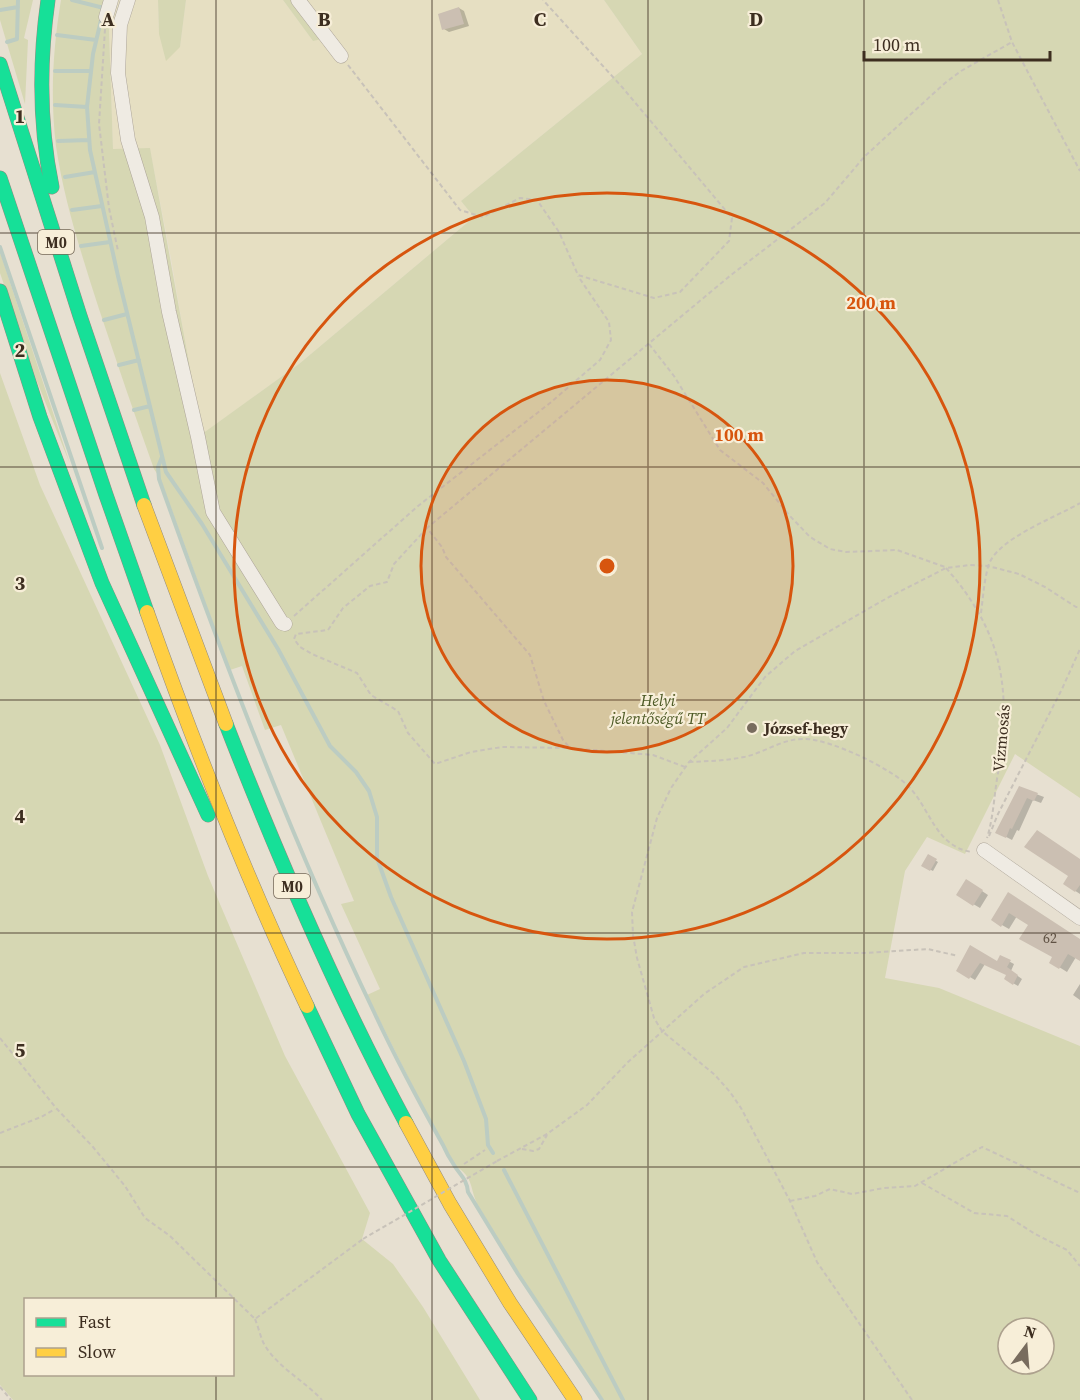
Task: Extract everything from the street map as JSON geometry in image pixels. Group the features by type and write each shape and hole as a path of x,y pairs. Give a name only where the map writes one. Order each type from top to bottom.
{"highway":[{"path":"48,0 42,64 46,159 87,335"},
{"name":"M0","path":"0,64 130,466 201,662 269,834 323,956 384,1083 428,1166 518,1315 575,1400"},
{"name":"M0","path":"0,178 121,540 180,703 245,867 294,980 354,1104 440,1259 530,1400"},
{"path":"0,291 40,417 102,583 222,846 245,867"}],"street":[{"path":"106,17 111,0"},
{"path":"128,0 120,25 118,73 128,140 152,217 169,312 213,512 282,623 285,624"},
{"path":"298,0 341,56"},
{"path":"984,850 1080,918"}],"path":[{"path":"543,0 622,87 732,218 729,241 680,292 654,298 578,275"},
{"path":"998,0 1012,42 1080,171"},
{"path":"106,17 99,124 109,208 118,251"},
{"path":"685,767 652,755 570,748 502,747 471,752 435,764 408,733 398,711 371,695 357,673 300,647 294,639 297,634 328,630 343,608 370,586 387,582 394,564 428,528 766,247 825,203 865,156 945,83 961,71 1012,42"},
{"path":"285,624 418,506 550,403 600,360 611,340 609,322 578,275 560,232 537,200 520,198 483,217 460,210 341,56"},
{"path":"649,344 674,376 720,450 764,483 810,537 830,549 846,552 897,550 946,568"},
{"path":"981,615 988,566 994,553 1003,544 1080,503"},
{"path":"428,528 442,547 446,557 530,656 544,701 563,740 570,748"},
{"path":"912,1400 817,1262 790,1201 741,1108 715,1075 662,1031 654,1018 637,958 632,912 657,818 671,788 689,762 727,728 765,677 795,651 889,597 946,568 970,565 988,566 1019,574 1076,607 1080,607"},
{"name":"Vízmosás","path":"946,568 981,615 999,659 1005,706 1000,762 984,850"},
{"path":"689,762 745,757 798,740 819,741 855,754 895,775 911,789 929,819 949,843 958,849 971,852 984,850 998,814 1080,650"},
{"path":"255,1319 363,1239 547,1134 587,1105 662,1031 704,994 744,967 804,953 864,953 928,949 958,956"},
{"path":"0,1038 56,1108 93,1147 125,1186 145,1218 170,1236 233,1298"},
{"path":"0,1132 41,1117 56,1108"},
{"path":"522,1149 539,1149 547,1134"},
{"path":"790,1201 815,1196 830,1189 852,1194 884,1188 915,1186 982,1147 1080,1193"},
{"path":"464,1164 485,1150"},
{"path":"922,1183 974,1213 1007,1216 1035,1234 1067,1250 1080,1266"},
{"path":"234,1298 255,1319 264,1343 285,1369 315,1391 322,1400"},
{"path":"0,1387 11,1400"}],"shaded area":[{"path":"118,0 158,0 159,34 180,47 186,0 283,0 313,41 299,0 604,0 642,54 461,201 474,217 299,364 201,435 150,149 113,150 109,30"}],"green space":[{"path":"0,0 33,0 24,38 28,40 25,104 0,20"},
{"name":"Helyi jelentőségű TT","path":"61,0 118,0 109,30 113,149 150,148 202,434 299,364 474,217 461,201 642,54 604,0 1080,0 1080,798 1015,754 965,854 927,837 905,871 885,978 939,988 1080,1046 1080,1400 604,1400 555,1329 479,1207 469,1179 455,1166 414,1089 367,995 380,989 341,904 354,901 281,725 265,730 242,666 230,670 160,478 154,469 80,249 59,167 56,146 53,109 54,54"},
{"path":"158,0 186,0 180,47 166,61 159,34"},
{"path":"283,0 299,0 326,38 313,41"},
{"path":"0,252 70,464 36,379 0,273"},
{"path":"0,373 40,485 160,745 208,876 285,1056 370,1213 362,1239 393,1264 423,1307 480,1400 13,1400 0,1385"}],"building":[{"path":"459,7 464,24 442,30 438,14"},
{"path":"1019,786 1038,793 1034,801 1027,798 1006,838 995,833"},
{"path":"1037,830 1080,859 1080,885 1075,892 1063,884 1068,876 1024,847"},
{"path":"928,854 937,859 930,871 921,866"},
{"path":"966,879 983,890 973,906 956,895"},
{"path":"1008,892 1080,939 1080,961 1068,954 1059,969 1049,963 1052,957 1019,939 1028,925 1009,913 1001,927 991,920"},
{"path":"970,945 997,961 1000,955 1011,960 1007,967 1018,975 1013,985 1004,979 1006,975 980,963 969,979 956,971"}],"waterway":[{"path":"7,42 17,39 18,0"},
{"path":"72,0 104,8"},
{"path":"0,10 18,7"},
{"path":"102,16 93,54 87,107 90,150 166,472 202,524 278,649 330,746 356,772 369,791 377,817 377,858 391,897 464,1061 486,1119 488,1145 493,1153"},
{"path":"57,35 96,40"},
{"path":"55,71 91,71"},
{"path":"55,105 87,107"},
{"path":"58,141 89,140"},
{"path":"65,177 95,172"},
{"path":"72,210 102,206"},
{"path":"81,246 110,242"},
{"path":"0,247 102,548"},
{"path":"104,320 127,314"},
{"path":"119,365 139,360"},
{"path":"134,410 150,406"},
{"path":"162,457 158,467 159,479 259,748 314,881 382,1029 448,1155 465,1180 468,1192 518,1274 602,1400"},
{"path":"504,1170 623,1400"}],"traffic: fast":[{"path":"48,0 43,47 42,94 45,140 52,187"},
{"path":"0,64 80,316 144,505"},
{"path":"0,178 147,612"},
{"path":"0,291 40,417 102,583 208,815"},
{"path":"226,724 310,926 356,1026 406,1123"},
{"path":"307,1006 358,1114 439,1260 530,1400"}],"traffic: slow":[{"path":"144,505 226,724"},
{"path":"147,612 222,811 307,1006"},
{"path":"406,1123 450,1204 510,1303 575,1400"}],"place":[{"name":"József-hegy","path":"752,728"}]}
